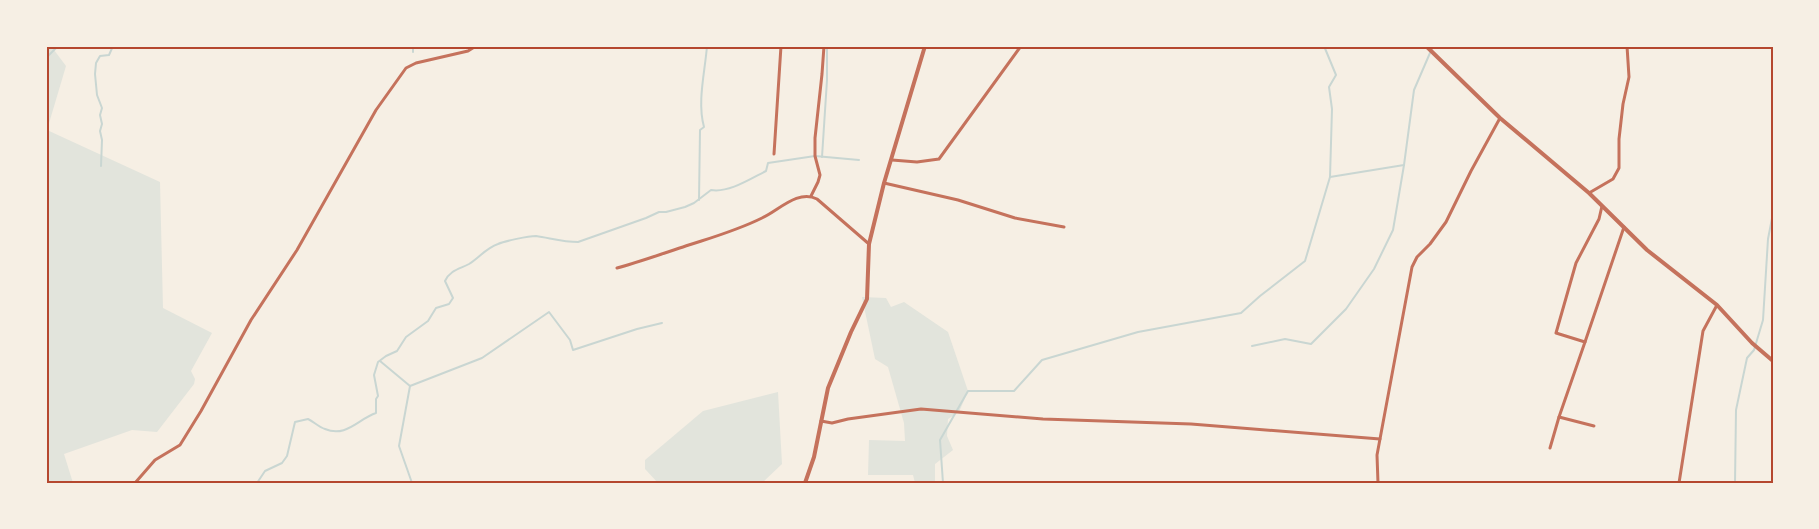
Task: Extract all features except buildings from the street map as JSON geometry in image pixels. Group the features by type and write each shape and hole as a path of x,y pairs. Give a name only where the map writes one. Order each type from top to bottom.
{"street":[{"path":"135,483 155,460 180,445 201,412 251,320 297,250 376,110 406,68 416,63 468,51 476,46"},
{"path":"774,154 781,46"},
{"path":"811,196 820,175 815,156 815,138 824,46"},
{"path":"805,483 814,457 828,388 867,299 869,244 884,183 925,46"},
{"path":"892,160 917,162 939,159 1021,46"},
{"path":"1426,46 1500,118 1589,193 1648,250 1717,305 1752,343 1773,361"},
{"path":"1589,193 1613,179 1619,168 1618,145 1623,104 1629,77 1627,46"},
{"path":"1378,483 1377,455 1412,267 1417,257 1430,244 1446,222 1470,171 1500,118"},
{"path":"884,183 958,200 1015,218 1064,227"},
{"path":"617,268 728,233 765,217 789,202 806,196 811,196 869,244"},
{"path":"1585,342 1556,333 1576,263 1599,219 1602,205"},
{"path":"1550,448 1624,227"},
{"path":"1679,483 1704,331 1717,305"},
{"path":"822,421 832,422 920,408 1098,422 1191,424 1380,439"},
{"path":"1559,417 1594,426"}],"shaded area":[{"path":"46,46 51,46 66,66 47,130 160,182 163,308 212,333 191,371 195,379 194,384 157,432 132,430 64,454 73,483 46,483"},
{"path":"862,297 886,298 891,307 904,302 948,332 968,391 959,412 948,419 947,436 953,450 935,464 935,483 915,483 913,475 868,475 869,440 905,441 904,423 888,367 875,359"},
{"path":"778,392 782,464 762,483 658,483 645,469 645,460 703,411"}],"waterway":[{"path":"46,58 58,46"},
{"path":"101,166 102,140 100,131 102,124 100,115 102,108 97,95 96,63 100,56 109,55 113,46"},
{"path":"413,46 413,52"},
{"path":"699,200 700,130 704,127 701,97 707,46"},
{"path":"822,157 827,80 827,46"},
{"path":"1324,46 1336,75 1329,87 1332,109 1330,177"},
{"path":"943,483 940,440 968,391 1014,391 1042,360 1138,332 1241,313 1305,261 1330,177 1404,165 1414,90 1433,46"},
{"path":"257,483 265,471 282,463 287,456 295,422 308,419 325,429 339,431 352,427 376,413 376,399 378,396 374,375 378,362 397,351 406,337 428,321 436,308 449,304 453,298 445,281 447,277 494,246 511,240 536,236 578,242 659,212 685,207 694,203 711,190 739,185 766,171 768,163 815,156 859,160"},
{"path":"1252,346 1285,339 1311,344 1346,309 1374,269 1393,230 1404,165"},
{"path":"1735,483 1736,410 1747,358 1754,350 1763,320 1768,239 1773,213"},
{"path":"380,361 410,386 482,358 549,312 570,340 573,350 637,329 662,323"},
{"path":"410,386 399,446 412,483"}]}
